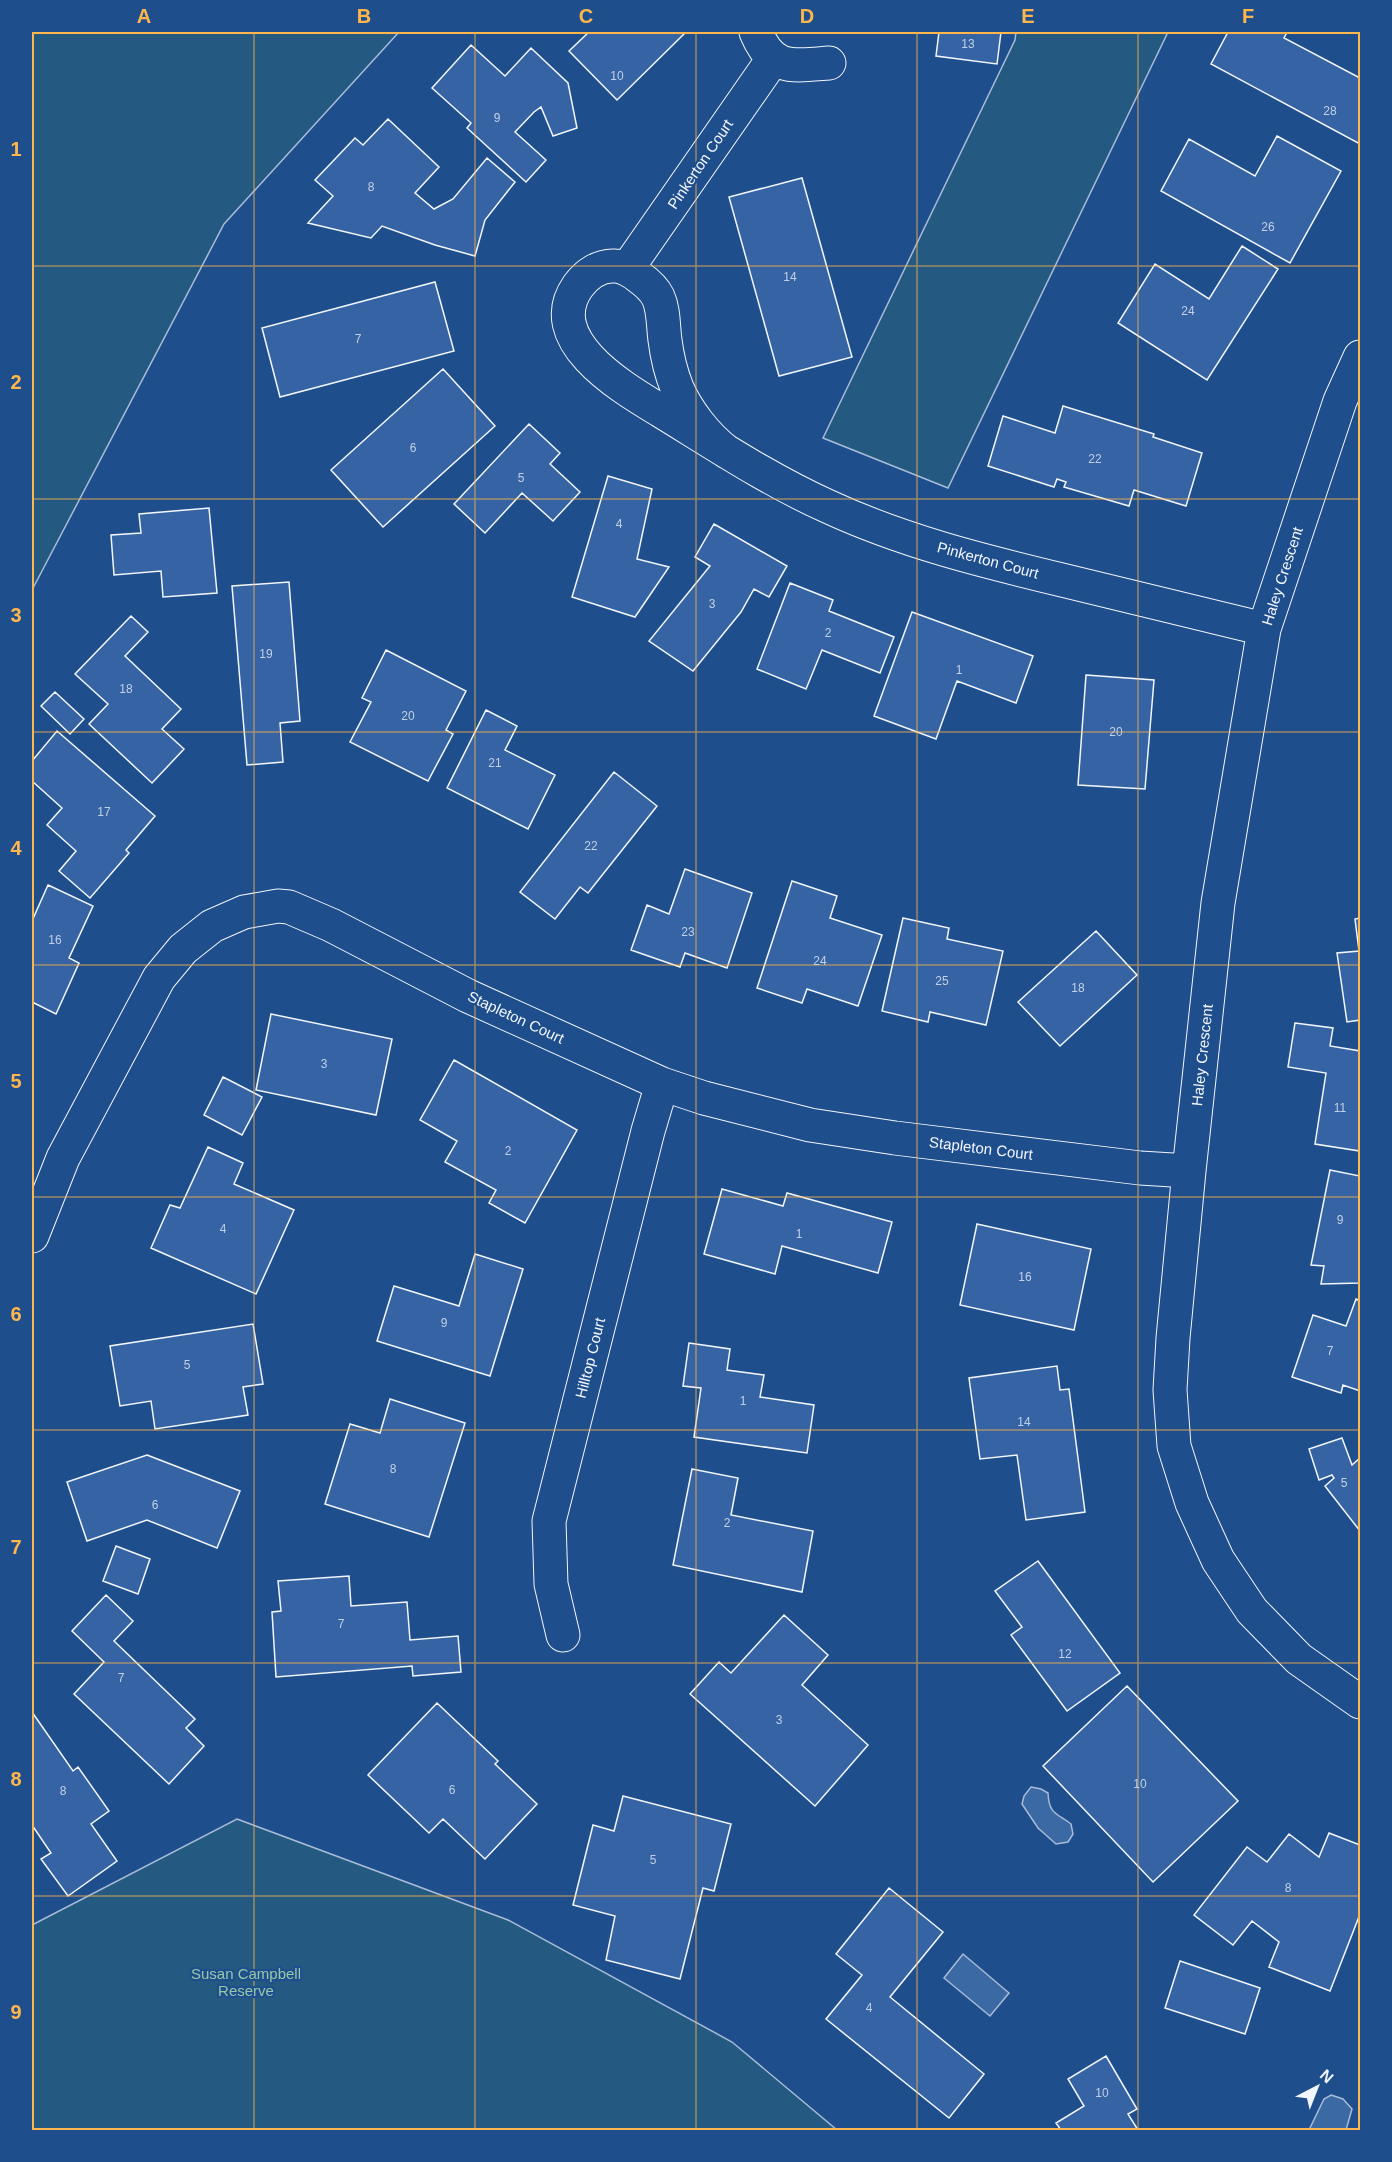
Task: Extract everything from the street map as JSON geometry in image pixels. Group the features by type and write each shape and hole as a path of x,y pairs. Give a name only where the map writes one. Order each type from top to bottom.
{"street":[{"path":"764,45 784,64 797,66 829,63"},
{"name":"Pinkerton Court","path":"627,269 764,45"},
{"name":"Pinkerton Court","path":"727,452 697,420 680,395 669,361 658,297 637,274 627,269 615,266 596,270 586,277 571,300 568,320 578,345 604,372 638,397 727,452 796,491 829,507 915,540 1007,567 1264,629"},
{"name":"Haley Crescent","path":"1360,357 1340,401 1264,629 1218,903 1189,1172 1170,1390 1174,1446 1192,1503 1218,1560 1252,1611 1299,1659 1360,1702"},
{"name":"Stapleton Court","path":"32,1236 63,1158 159,978 183,949 212,926 243,912 267,907 289,907 468,996 662,1084 704,1098 810,1125 895,1138 1189,1172"},
{"name":"Hilltop Court","path":"563,1635 551,1584 549,1521 662,1084"}],"green space":[{"path":"32,32 399,32 224,224 32,590"},
{"path":"1016,32 1168,32 948,488 823,438 1015,40"},
{"name":"Susan Campbell Reserve","path":"237,1819 508,1920 732,2042 837,2130 32,2130 32,1925"}],"shaded area":[{"path":"1031,1787 1048,1793 1052,1810 1071,1824 1073,1834 1068,1842 1056,1844 1038,1828 1022,1804 1024,1796"},
{"path":"963,1954 1009,1993 990,2016 944,1978"},
{"path":"1331,2095 1343,2099 1352,2109 1346,2130 1309,2130 1324,2099"}],"building":[{"path":"589,32 686,32 617,100 569,51"},
{"path":"939,32 1001,32 997,64 936,56"},
{"path":"1228,32 1287,32 1284,38 1360,78 1360,144 1211,64"},
{"path":"471,45 505,76 531,48 568,83 577,128 553,136 541,107 515,132 546,160 526,182 467,128 471,123 432,88"},
{"path":"388,119 439,167 415,193 434,209 453,199 487,158 515,182 485,220 475,256 435,245 382,226 371,238 308,223 333,196 315,180 355,138 363,145"},
{"path":"1277,136 1341,171 1290,263 1161,191 1189,139 1255,176"},
{"path":"802,178 852,357 779,376 729,197"},
{"path":"1242,246 1278,269 1207,380 1118,323 1155,264 1209,299"},
{"path":"435,282 454,351 280,397 262,328"},
{"path":"443,369 495,426 383,527 331,470"},
{"path":"1063,406 1154,434 1153,437 1202,453 1186,506 1134,490 1129,506 1064,487 1066,482 1057,479 1054,487 988,466 1003,416 1055,433"},
{"path":"529,424 560,453 550,464 580,492 553,521 522,493 485,533 454,504"},
{"path":"608,476 652,489 637,559 669,567 635,617 572,597"},
{"path":"209,508 217,593 163,597 161,571 114,575 111,535 141,533 139,514"},
{"path":"714,524 787,566 769,597 754,589 741,612 693,671 649,641 710,566 695,557"},
{"path":"289,582 300,721 280,723 283,762 247,765 232,586"},
{"path":"790,583 833,600 829,611 894,637 880,673 822,650 806,689 757,669"},
{"path":"912,612 1033,656 1016,703 957,681 936,739 874,716"},
{"path":"131,616 148,632 125,656 181,709 162,729 184,749 152,783 89,724 108,704 75,674"},
{"path":"386,650 466,691 446,730 453,734 428,781 350,742 371,702 362,698"},
{"path":"1086,675 1154,680 1145,789 1078,785"},
{"path":"55,692 84,719 70,734 41,706"},
{"path":"486,710 517,726 505,750 555,775 528,829 447,788"},
{"path":"57,731 155,816 126,850 129,853 90,898 59,871 76,851 47,825 62,808 32,781 32,761"},
{"path":"614,772 657,806 588,893 580,887 555,919 520,892"},
{"path":"685,869 752,893 727,968 685,953 680,967 631,950 647,905 669,914"},
{"path":"792,881 837,896 830,918 882,935 858,1006 807,989 802,1003 757,988"},
{"path":"48,885 93,906 69,958 79,963 56,1014 32,1002 32,921"},
{"path":"903,918 949,928 947,939 1003,951 986,1025 930,1012 928,1022 882,1011"},
{"path":"1360,918 1360,1020 1347,1022 1337,953 1359,951 1355,919"},
{"path":"1096,931 1137,975 1060,1046 1018,1002"},
{"path":"271,1014 392,1039 376,1115 256,1090"},
{"path":"1295,1023 1333,1028 1330,1046 1360,1051 1360,1151 1315,1144 1326,1073 1288,1067"},
{"path":"454,1060 577,1130 525,1223 489,1203 496,1190 445,1162 457,1141 420,1120"},
{"path":"223,1077 262,1097 242,1135 204,1115"},
{"path":"208,1147 243,1163 234,1184 294,1210 256,1294 151,1248 170,1205 180,1208"},
{"path":"1330,1170 1360,1176 1360,1283 1321,1284 1324,1266 1311,1265"},
{"path":"722,1189 783,1206 787,1193 892,1222 878,1273 782,1246 775,1274 704,1254"},
{"path":"977,1224 1091,1249 1074,1330 960,1305"},
{"path":"475,1254 523,1269 490,1376 377,1341 394,1286 459,1306"},
{"path":"1356,1299 1360,1301 1360,1391 1343,1385 1341,1393 1292,1377 1313,1315 1346,1326"},
{"path":"253,1324 263,1384 243,1387 248,1415 155,1429 151,1401 120,1406 110,1346"},
{"path":"689,1343 730,1349 727,1370 764,1375 760,1397 814,1405 807,1453 694,1437 701,1388 683,1386"},
{"path":"1057,1366 1060,1390 1069,1389 1085,1512 1026,1520 1017,1455 980,1459 969,1378"},
{"path":"390,1399 465,1423 429,1537 325,1504 350,1424 380,1433"},
{"path":"1342,1438 1352,1465 1360,1458 1360,1531 1325,1486 1334,1478 1332,1475 1319,1480 1309,1449"},
{"path":"147,1455 240,1491 217,1548 147,1520 87,1541 67,1482"},
{"path":"692,1469 738,1478 731,1515 813,1531 802,1592 673,1565"},
{"path":"116,1546 150,1559 138,1594 103,1581"},
{"path":"1038,1561 1120,1673 1067,1711 1011,1635 1022,1627 995,1591"},
{"path":"349,1576 351,1606 407,1602 410,1640 458,1636 461,1672 413,1676 412,1666 276,1677 272,1612 281,1611 278,1581"},
{"path":"106,1595 133,1621 114,1641 195,1719 186,1728 204,1746 169,1784 74,1694 104,1662 72,1631"},
{"path":"784,1615 828,1655 802,1685 868,1745 815,1806 690,1694 719,1662 731,1673"},
{"path":"1127,1686 1238,1801 1153,1882 1043,1766"},
{"path":"437,1703 498,1761 495,1764 537,1804 485,1859 443,1819 429,1833 368,1775"},
{"path":"32,1712 73,1771 78,1767 109,1811 91,1824 117,1861 68,1896 41,1859 51,1853 32,1825"},
{"path":"623,1796 731,1824 714,1891 703,1888 680,1979 606,1960 615,1916 573,1905 593,1825 614,1831"},
{"path":"1329,1833 1360,1845 1360,1914 1330,1991 1269,1967 1279,1942 1252,1921 1233,1945 1194,1915 1247,1847 1267,1862 1289,1834 1319,1857"},
{"path":"889,1888 943,1932 890,1997 984,2074 949,2118 826,2019 862,1975 836,1954"},
{"path":"1180,1961 1260,1988 1245,2034 1165,2008"},
{"path":"1106,2056 1137,2109 1128,2114 1138,2130 1061,2130 1056,2123 1084,2106 1068,2079"}]}
